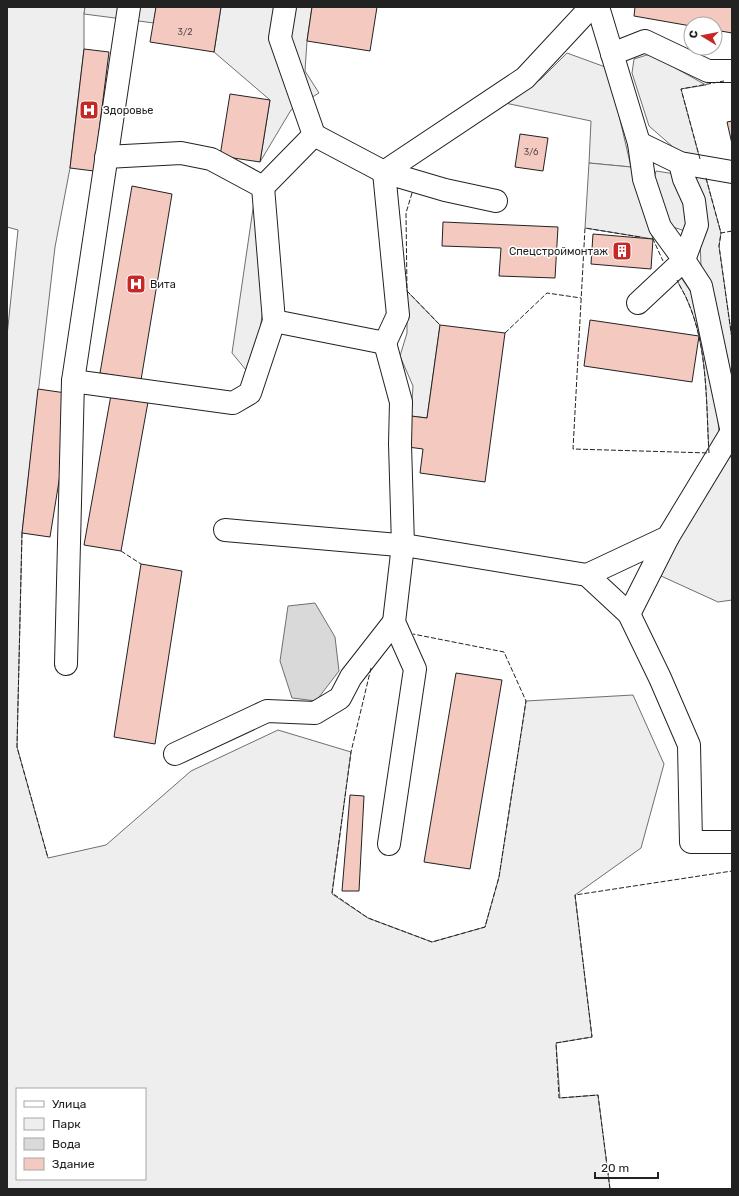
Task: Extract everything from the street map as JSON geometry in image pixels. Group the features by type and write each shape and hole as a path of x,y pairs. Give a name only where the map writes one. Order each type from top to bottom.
{"lane":[{"path":"66,664 73,381 129,7"},
{"path":"285,7 280,38 314,134 384,172 445,190 496,201"},
{"path":"384,172 525,78 591,7"},
{"path":"598,7 640,143 644,179 660,227 684,260 700,286 732,433 668,537 629,614"},
{"path":"612,54 645,42 708,71 732,71"},
{"path":"73,381 233,403 250,393 274,321 263,186 314,134"},
{"path":"640,143 680,163 732,172"},
{"path":"106,157 182,153 211,159 263,186"},
{"path":"638,303 684,260 697,225 694,201 684,180 680,163"},
{"path":"384,172 398,315 385,343 401,402 400,444 403,545 394,622 415,669 390,844"},
{"path":"274,321 385,343"},
{"path":"225,530 403,545 587,575 629,614 660,678 689,746 691,842 732,842"},
{"path":"587,575 668,537"},
{"path":"175,754 267,711 315,713 340,698 351,678 394,622"}],"green space":[{"path":"7,7 85,7 84,49 70,168 55,247 22,533 17,747 48,858 106,845 191,771 278,730 351,752 332,894 368,918 432,942 485,927 499,877 526,701 633,695 664,764 641,848 575,895 592,1037 556,1043 560,1098 598,1095 610,1189 7,1189 7,336 18,230 7,227"},
{"path":"221,7 312,7 307,41 305,71 319,93 291,110 260,162 270,100 214,52"},
{"path":"567,53 608,68 631,167 589,163 591,121 505,103 541,79"},
{"path":"650,54 706,85 681,89 701,163 681,154 649,126 632,73 634,59"},
{"path":"656,171 675,174 690,227 685,231 673,227 660,212 653,182"},
{"path":"689,175 706,178 721,233 719,246 732,339 732,403 708,290 701,266 700,240"},
{"path":"255,195 265,295 260,330 246,370 232,353"},
{"path":"680,276 695,298 717,407 719,433 709,453 703,357 695,320 687,299 677,280"},
{"path":"407,291 440,325 427,418 411,416 413,386 400,356 407,333"},
{"path":"732,456 732,600 718,602 661,576 677,539 728,458"}],"shaded area":[{"path":"85,7 156,7 154,23 84,14"},
{"path":"589,163 631,167 653,239 585,228"}],"water":[{"path":"315,603 335,637 339,671 316,701 292,698 280,661 288,606"}],"building":[{"path":"156,7 221,7 214,52 150,42"},
{"path":"312,7 377,7 370,51 307,41"},
{"path":"635,7 732,7 732,33 723,31 723,16 683,16 683,25 634,16"},
{"path":"84,49 109,52 94,171 70,168"},
{"path":"230,94 270,100 260,162 220,156"},
{"path":"732,121 732,144 727,122"},
{"path":"520,134 548,138 543,171 515,167"},
{"path":"132,186 172,194 141,380 100,373"},
{"path":"443,222 558,227 555,278 499,276 501,248 442,246"},
{"name":"Спецстроймонтаж","path":"593,234 653,239 651,269 591,264"},
{"path":"590,320 699,336 692,382 584,366"},
{"path":"440,325 505,333 485,482 420,473 423,449 408,447 411,416 427,418"},
{"path":"38,389 73,394 50,537 22,533"},
{"path":"111,395 148,402 121,551 84,545"},
{"path":"141,564 182,571 155,744 114,737"},
{"path":"456,673 502,680 470,869 424,862"},
{"path":"350,795 364,796 359,891 342,891"}],"fence":[{"path":"700,159 681,89 724,81"},
{"path":"706,178 721,233"},
{"path":"412,193 406,213 407,291 440,325"},
{"path":"640,237 585,228 573,449 709,453 703,357 695,320 677,280"},
{"path":"732,231 721,233 719,246 732,339"},
{"path":"652,239 663,261"},
{"path":"505,333 547,293 581,298"},
{"path":"22,533 17,747 48,858"},
{"path":"121,551 141,564"},
{"path":"371,668 351,752 332,893 368,918 432,942 485,927 499,877 526,701 504,652 413,634"},
{"path":"610,1189 598,1095 559,1098 556,1043 592,1037 575,895 732,871"}],"place":[{"name":"Здоровье","path":"89,110"},
{"name":"Спецстроймонтаж","path":"622,251"},
{"name":"Вита","path":"136,284"}]}
